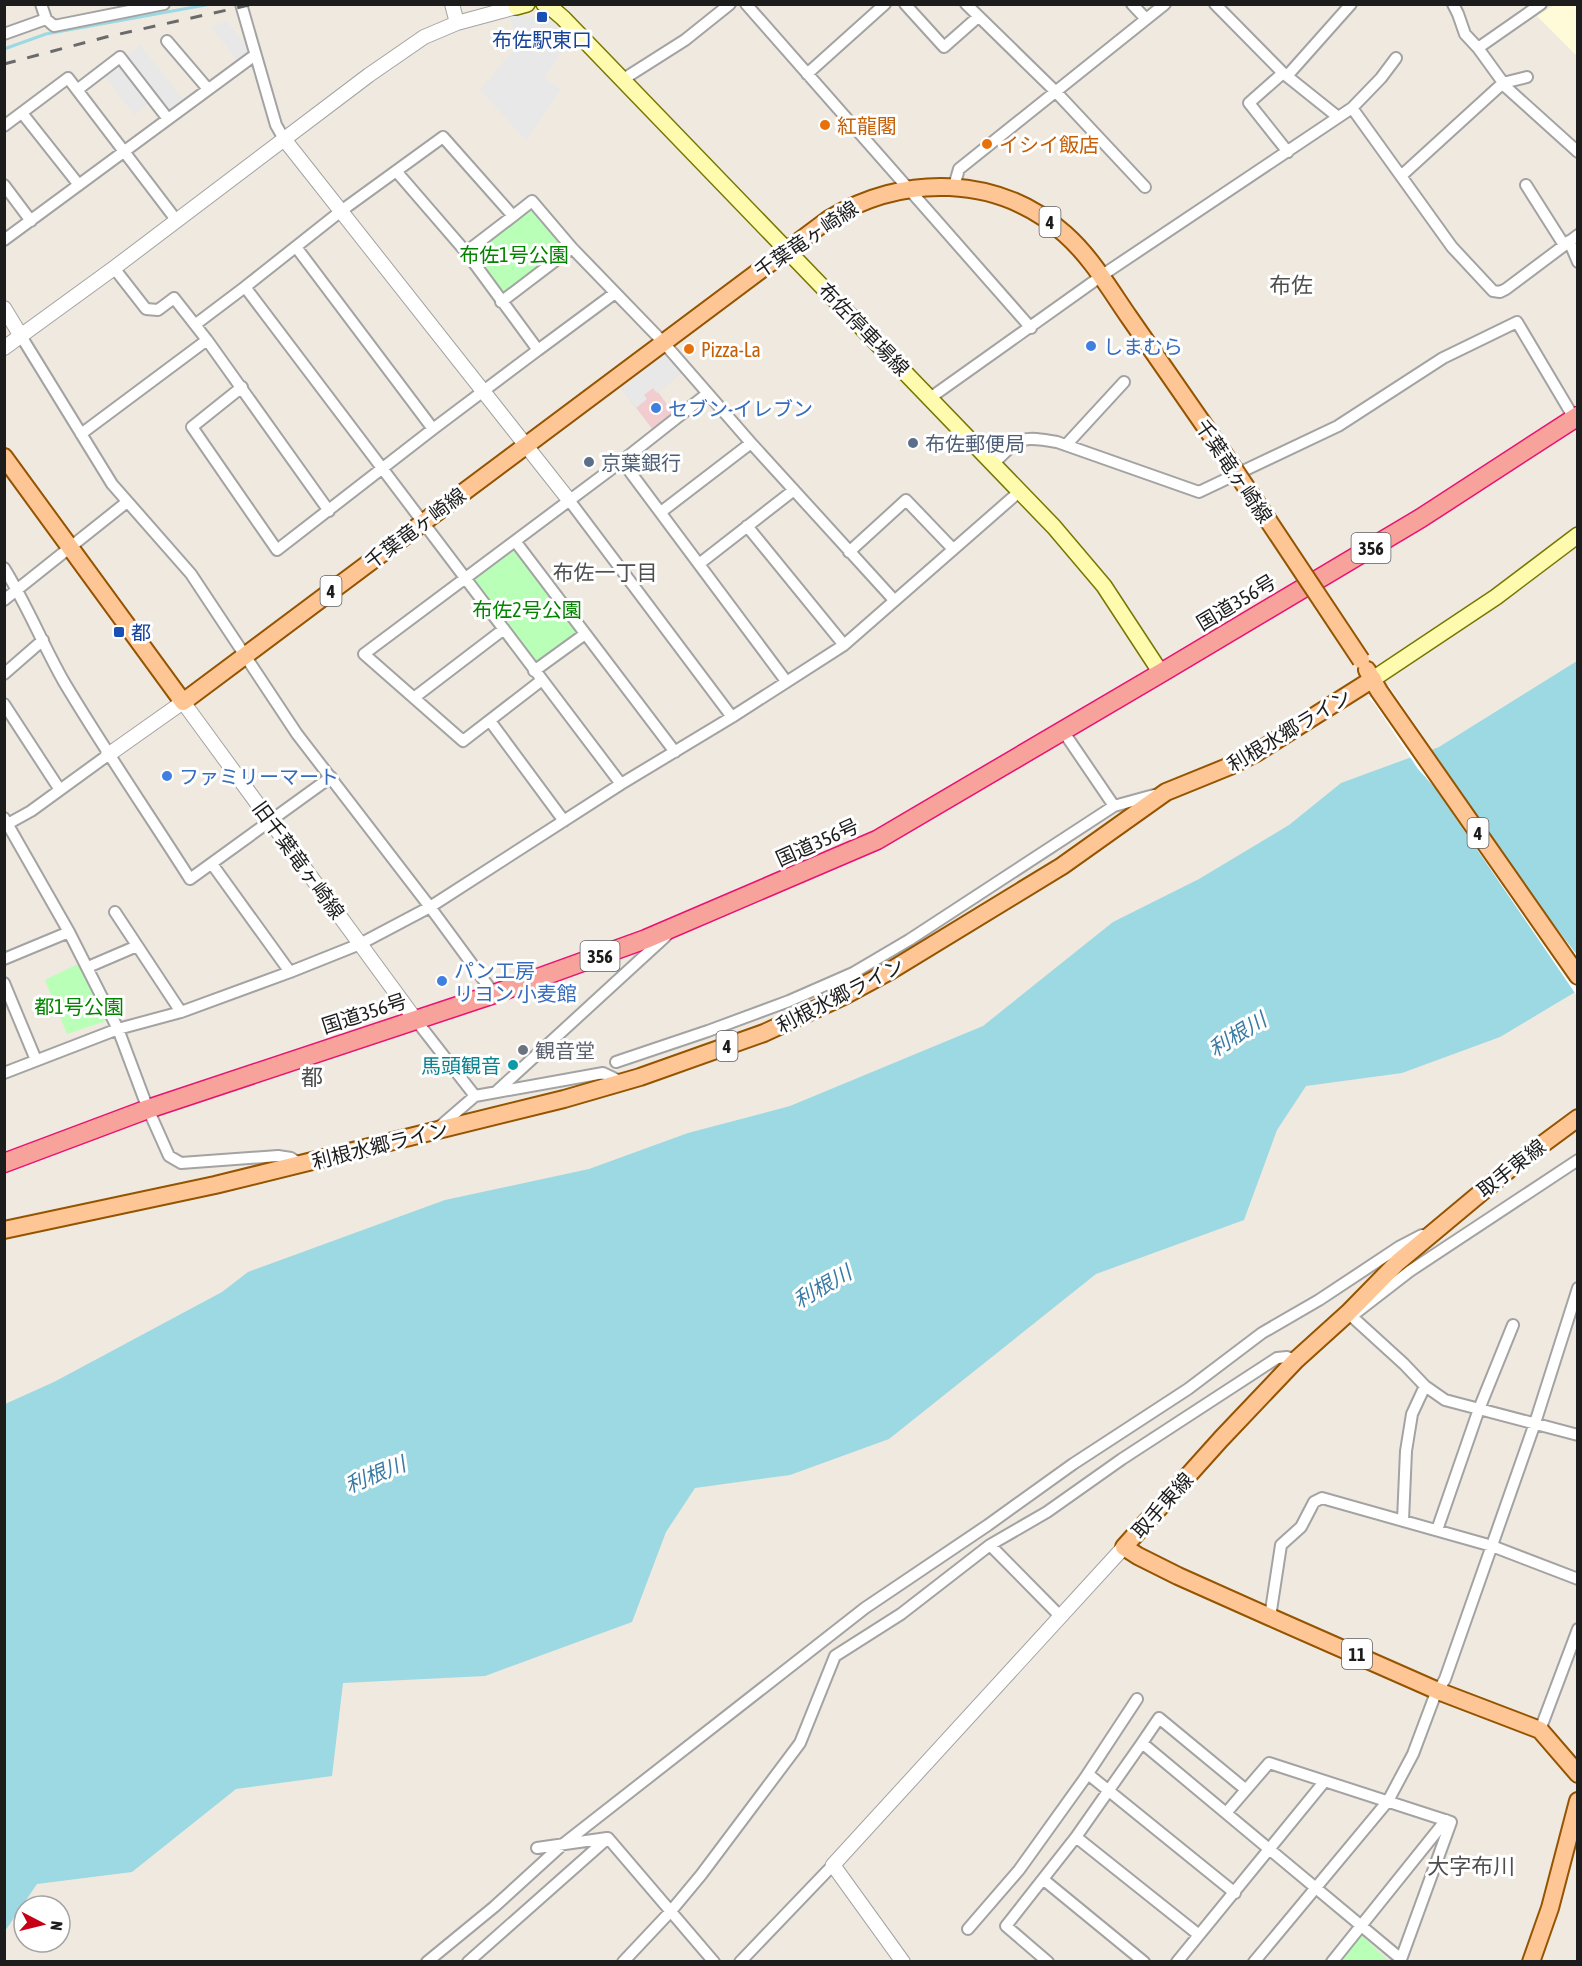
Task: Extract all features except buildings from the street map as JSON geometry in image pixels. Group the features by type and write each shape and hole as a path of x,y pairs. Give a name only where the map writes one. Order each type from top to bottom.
{"highway":[{"name":"国道356号","path":"4,1163 148,1109 494,994 674,928 876,840 1420,518 1576,417"}],"main road":[{"name":"布佐停車場線","path":"544,4 563,18 1020,491 1104,586 1161,673"},
{"name":"千葉竜ヶ崎線","path":"183,702 786,249 845,209 867,198 906,188 954,186 992,194 1041,216 1076,244 1101,276 1222,451 1376,685 1578,976"},
{"path":"4,457 183,702"},
{"name":"利根水郷ライン","path":"4,1230 300,1164 434,1131 622,1082 764,1033 844,996 890,971 1022,891 1166,792 1256,753 1376,685 1578,535"},
{"name":"取手東線","path":"1578,1118 1513,1166 1398,1262 1348,1313 1296,1360 1124,1547 1178,1576 1270,1617 1438,1691 1540,1731 1578,1774"},
{"path":"1531,1962 1550,1908 1578,1801"}],"street":[{"path":"113,14 121,4"},
{"path":"42,5 46,19 54,26 164,4"},
{"path":"242,4 276,125 284,139 569,500 732,717"},
{"path":"452,4 458,23"},
{"path":"622,80 685,40 730,4"},
{"path":"746,4 1031,328"},
{"path":"807,74 885,4"},
{"path":"905,4 944,47 973,9 1056,92 1144,187"},
{"path":"1132,4 1146,19"},
{"path":"954,186 959,170 1165,4"},
{"path":"1215,4 1285,75 1338,117"},
{"path":"1288,152 1249,103 1285,75 1351,4"},
{"path":"1453,4 1465,34 1503,82 1578,152"},
{"path":"1522,4 1530,14"},
{"path":"1478,48 1530,14 1541,4"},
{"path":"4,348 405,49 424,37 458,23 519,5"},
{"path":"4,34 46,19"},
{"path":"167,41 208,89"},
{"path":"4,240 255,55"},
{"path":"78,90 120,57 168,119"},
{"path":"930,398 1101,276 1352,108 1381,78 1396,58"},
{"path":"1401,176 1503,82 1527,77"},
{"path":"4,126 68,78 177,221"},
{"path":"1352,108 1452,247 1493,291 1500,292 1506,289 1570,240"},
{"path":"22,113 79,185"},
{"path":"195,324 341,211 442,137 513,216"},
{"path":"396,171 465,252 538,350"},
{"path":"1526,185 1570,240 1578,262"},
{"path":"4,186 31,220"},
{"path":"465,252 532,201 572,248 663,342 707,394 894,600"},
{"path":"296,247 433,429"},
{"path":"501,302 572,248"},
{"path":"114,268 146,309 158,310 174,298 242,387 329,511"},
{"path":"245,287 621,784"},
{"path":"242,387 192,427 277,550 615,292"},
{"path":"4,308 112,484 191,574 243,656 297,734 494,994"},
{"path":"994,463 1022,439 1032,437 1066,445 1199,492 1338,426 1443,358 1517,322 1576,417"},
{"path":"81,434 207,340"},
{"path":"1066,445 1124,382"},
{"path":"542,680 463,741 364,654 622,461 707,394"},
{"path":"661,512 751,443"},
{"path":"622,461 786,681"},
{"path":"699,564 794,490"},
{"path":"4,1073 118,1029 181,1012 290,972 360,944 430,907 844,645 1020,491"},
{"path":"849,552 906,500 953,549"},
{"path":"4,600 127,502"},
{"path":"747,526 844,645"},
{"path":"516,541 675,752"},
{"path":"4,568 63,679 108,755 190,879 330,777"},
{"path":"415,697 504,629"},
{"path":"534,670 585,634"},
{"path":"4,674 43,640"},
{"path":"183,702 31,811 6,822 88,967 118,1029 148,1109 169,1156 181,1163 278,1156 291,1158 300,1164"},
{"name":"旧千葉竜ヶ崎線","path":"183,702 415,1019"},
{"path":"4,704 60,790"},
{"path":"490,721 564,821"},
{"path":"1063,730 1114,806"},
{"path":"616,1062 708,1032 789,1001 853,973 938,921 1114,806 1166,792"},
{"path":"1098,840 1114,806"},
{"path":"212,864 290,972"},
{"path":"115,912 181,1012"},
{"path":"496,1092 674,928"},
{"path":"4,959 69,932"},
{"path":"88,967 137,946"},
{"path":"4,983 36,1060"},
{"path":"415,1019 475,1096"},
{"path":"434,1131 475,1096 603,1073 622,1082"},
{"path":"1348,1313 1359,1312 1410,1271 1578,1160"},
{"path":"427,1962 494,1907 562,1845 865,1608 1073,1464 1188,1389 1262,1334 1319,1300 1399,1247 1438,1227"},
{"path":"1254,1962 1388,1801 1413,1754 1444,1679 1492,1546 1576,1294"},
{"path":"1348,1313 1425,1386 1445,1400 1578,1435"},
{"path":"1437,1530 1479,1409 1513,1324"},
{"path":"623,1962 702,1875 800,1743 835,1656 901,1614 990,1545 1047,1512 1122,1459 1277,1358 1287,1357 1296,1360"},
{"path":"1403,1520 1406,1451 1412,1414 1425,1386"},
{"path":"1270,1617 1281,1545 1301,1527 1314,1502 1322,1498 1492,1546 1578,1579"},
{"path":"990,1545 1059,1616"},
{"path":"740,1962 833,1865 1124,1547"},
{"path":"1540,1731 1578,1629"},
{"path":"968,1929 1019,1870 1137,1699"},
{"path":"1048,1962 1006,1926 1076,1837 1159,1718 1245,1789"},
{"path":"1142,1743 1401,1960 1451,1822 1269,1763 1226,1813"},
{"path":"1088,1773 1235,1893"},
{"path":"1177,1962 1324,1782"},
{"path":"1332,1962 1446,1820"},
{"path":"1076,1837 1199,1935"},
{"path":"537,1848 608,1838"},
{"path":"608,1838 714,1962"},
{"path":"468,1962 608,1838"},
{"path":"833,1865 903,1962"},
{"path":"1044,1880 1144,1962"}],"shaded area":[{"path":"1554,5 1577,5 1577,56 1537,16"},
{"path":"523,11 525,17 539,16 551,21 569,42 544,78 561,89 526,140 480,90 518,44 509,14"},
{"path":"227,21 249,50 238,61 211,27"},
{"path":"140,45 183,99 169,110 165,109 126,56"},
{"path":"116,64 122,64 149,103 134,115 103,74"},
{"path":"666,354 682,372 657,393 653,388 644,395 647,399 636,408 621,388"},
{"path":"682,372 658,392 674,414 653,430 621,388"}],"green space":[{"name":"布佐1号公園","path":"531,210 565,247 502,295 472,254"},
{"name":"布佐2号公園","path":"514,550 578,634 537,666 475,584 476,578"},
{"name":"都1号公園","path":"82,962 109,1020 67,1034 45,980"},
{"path":"1361,1935 1388,1960 1339,1961"}],"water":[{"name":"利根川","path":"1577,661 1577,991 1500,1037 1402,1073 1306,1086 1277,1130 1244,1220 1096,1274 889,1439 790,1475 695,1488 666,1532 632,1622 485,1676 343,1683 332,1776 236,1789 132,1872 37,1884 30,1894 12,1894 12,1921 5,1931 5,1404 54,1382 222,1292 248,1272 445,1200 589,1169 688,1133 790,1106 983,1026 1113,922 1199,879 1289,825 1341,783 1439,747"}],"pier":[{"path":"1389,686 1516,875 1577,955 1577,996 1435,788 1418,769 1374,703 1368,698"}],"waterway":[{"path":"4,49 46,34 211,4"}],"railway":[{"path":"4,64 106,37 254,4"}],"place":[{"name":"布佐駅東口","path":"542,17"},
{"name":"紅龍閣","path":"825,125"},
{"name":"イシイ飯店","path":"987,144"},
{"name":"しまむら","path":"1091,346"},
{"name":"Pizza-La","path":"689,349"},
{"name":"セブン-イレブン","path":"656,408"},
{"name":"布佐郵便局","path":"913,443"},
{"name":"京葉銀行","path":"589,462"},
{"name":"都","path":"119,632"},
{"name":"ファミリーマート","path":"167,776"},
{"name":"パン工房 リヨン 小麦館","path":"442,981"},
{"name":"観音堂","path":"523,1050"},
{"name":"馬頭観音","path":"513,1065"}],"district":[{"name":"布佐","path":"1291,285"},
{"name":"布佐一丁目","path":"605,572"},
{"name":"都","path":"312,1077"},
{"name":"大字布川","path":"1471,1866"}]}
